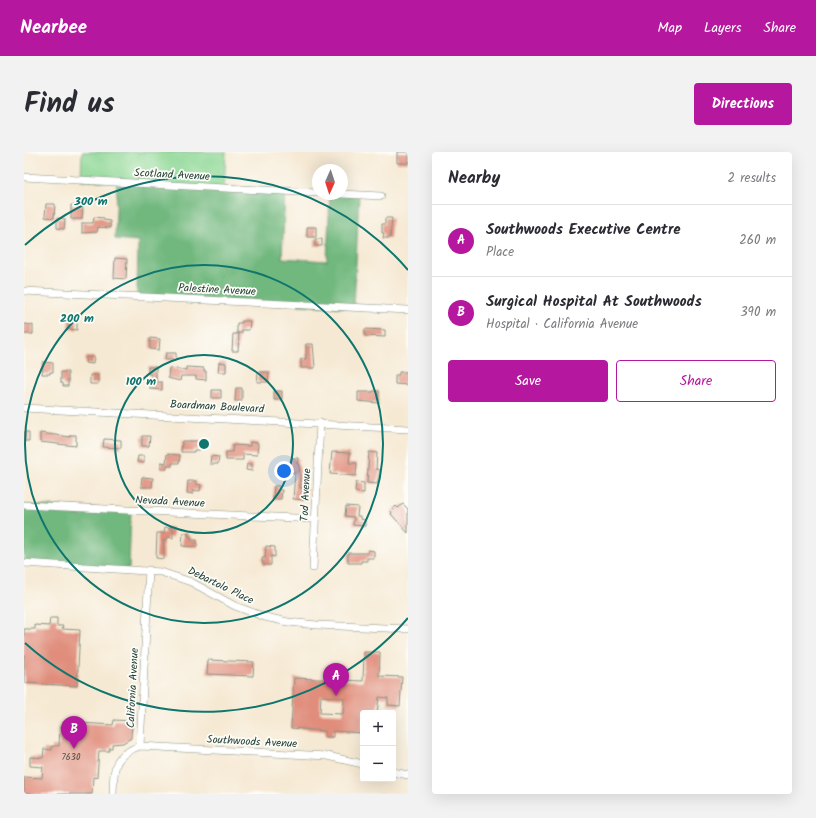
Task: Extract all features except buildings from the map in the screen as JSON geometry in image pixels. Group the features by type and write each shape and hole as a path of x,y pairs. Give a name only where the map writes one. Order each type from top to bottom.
{"street":[{"name":"Scotland Avenue","path":"24,177 312,192"},
{"path":"348,194 381,196"},
{"name":"Palestine Avenue","path":"24,290 408,310"},
{"name":"Boardman Boulevard","path":"24,408 408,428"},
{"name":"Tod Avenue","path":"313,568 320,423"},
{"name":"Nevada Avenue","path":"24,505 315,519"},
{"name":"Debartolo Place","path":"24,563 149,570 172,575 191,582 235,606 264,617 288,622 317,625 408,629"},
{"name":"California Avenue","path":"140,746 149,570"},
{"path":"113,794 114,772 119,757 129,749 140,746"},
{"name":"Southwoods Avenue","path":"140,746 327,756 360,763"},
{"path":"396,773 408,775"}],"green space":[{"path":"82,152 226,152 224,188 81,180"},
{"path":"117,182 285,191 282,258 327,261 330,200 348,200 348,195 359,195 354,308 137,296 138,241 115,239"},
{"path":"24,505 131,510 129,569 24,563"}],"place":[{"name":"Southwoods Executive Centre","path":"336,696"},
{"name":"Surgical Hospital At Southwoods","path":"74,749"}]}
